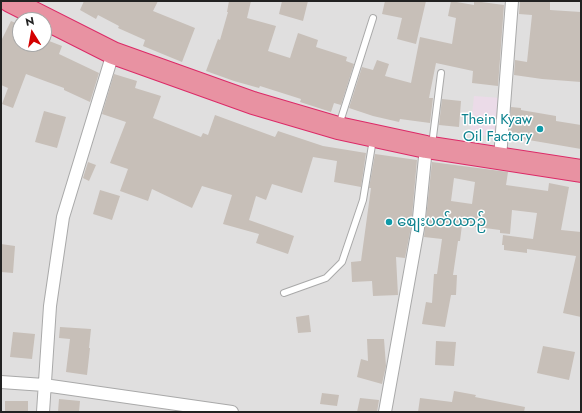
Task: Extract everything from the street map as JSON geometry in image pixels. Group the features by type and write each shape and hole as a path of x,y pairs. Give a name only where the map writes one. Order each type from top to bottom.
{"highway":[{"path":"10,1 113,52 252,103 338,128 374,136 428,147 581,171"}],"street":[{"path":"500,158 512,1"},
{"path":"43,412 50,306 63,217 113,52"},
{"path":"385,412 418,228 428,147"},
{"path":"1,382 44,385 232,412"}],"lane":[{"path":"338,128 373,18"},
{"path":"428,147 441,73"},
{"path":"284,293 326,278 342,262 363,200 374,136"}],"shaded area":[{"path":"1,1 581,1 581,412 1,412"},
{"path":"474,96 501,98 497,137 470,134"}],"building":[{"path":"84,1 158,1 153,11 195,28 182,62 143,46 145,40 118,28 119,26 98,15 96,19 80,10"},
{"path":"229,1 251,1 247,18 276,26 268,51 290,58 298,33 318,40 316,47 347,57 346,61 354,64 341,105 334,103 331,112 300,102 301,99 260,86 259,88 234,81 206,71 218,39 220,40 228,12"},
{"path":"282,1 308,1 303,21 279,14"},
{"path":"385,1 426,1 416,44 397,39 402,18 382,14"},
{"path":"451,1 474,5 474,1 504,5 498,86 472,83 473,71 436,63 429,98 433,98 430,123 400,119 399,122 373,116 349,108 362,67 373,70 377,60 389,64 385,76 411,83 420,37 452,44 456,18 448,16"},
{"path":"520,1 550,1 550,10 581,12 581,82 514,75 515,60 527,62 532,15 519,14"},
{"path":"11,21 12,52 52,52 52,42 62,46 59,54 99,73 90,102 64,90 64,88 26,74 13,108 2,104 8,88 1,85 1,41"},
{"path":"114,74 137,81 135,88 161,96 153,118 201,137 203,133 208,135 215,115 275,137 278,131 323,146 366,153 361,187 334,182 337,161 313,157 302,193 272,184 266,200 256,196 249,220 294,236 288,254 256,243 259,234 223,224 232,195 202,186 192,208 152,189 148,201 120,191 128,169 110,163 126,122 102,114"},
{"path":"442,99 461,101 459,127 439,125"},
{"path":"511,107 556,116 556,121 581,125 581,149 523,139 524,134 509,132"},
{"path":"44,111 66,117 57,148 35,142"},
{"name":"စျေးပတ်ယာဉ်","path":"375,154 417,160 411,227 405,258 396,257 398,295 373,296 372,281 352,282 351,262 361,261 371,188 369,188"},
{"path":"88,162 96,165 89,181 83,178"},
{"path":"432,162 508,172 506,185 548,191 549,183 569,187 561,230 581,232 581,317 563,313 576,256 527,249 527,253 504,250 504,245 502,245 503,235 533,239 537,213 512,210 510,234 500,233 500,230 462,225 453,275 457,275 456,295 451,295 445,327 422,324 426,302 432,303 434,274 437,274 442,239 424,237","holes":["454,178 475,182 472,204 451,201"]},
{"path":"100,190 120,196 112,220 93,214"},
{"path":"1,244 15,246 13,273 1,272"},
{"path":"309,315 311,332 298,333 296,317"},
{"path":"60,327 91,329 87,375 66,372 70,339 59,338"},
{"path":"13,332 35,334 32,359 10,357"},
{"path":"367,339 384,339 386,366 382,384 357,377 361,359 368,361"},
{"path":"436,341 456,342 454,366 435,365"},
{"path":"543,346 575,352 569,380 537,373"},
{"path":"454,391 476,395 475,397 525,407 524,412 418,412 420,398 452,402"},
{"path":"322,393 339,395 337,406 320,404"},
{"path":"360,398 379,400 377,412 357,412"},
{"path":"59,399 80,401 79,412 58,412"},
{"path":"5,401 28,401 28,412 5,412"}],"place":[{"name":"Thein Kyaw Oil Factory","path":"540,129"},
{"name":"စျေးပတ်ယာဉ်","path":"389,222"}]}
